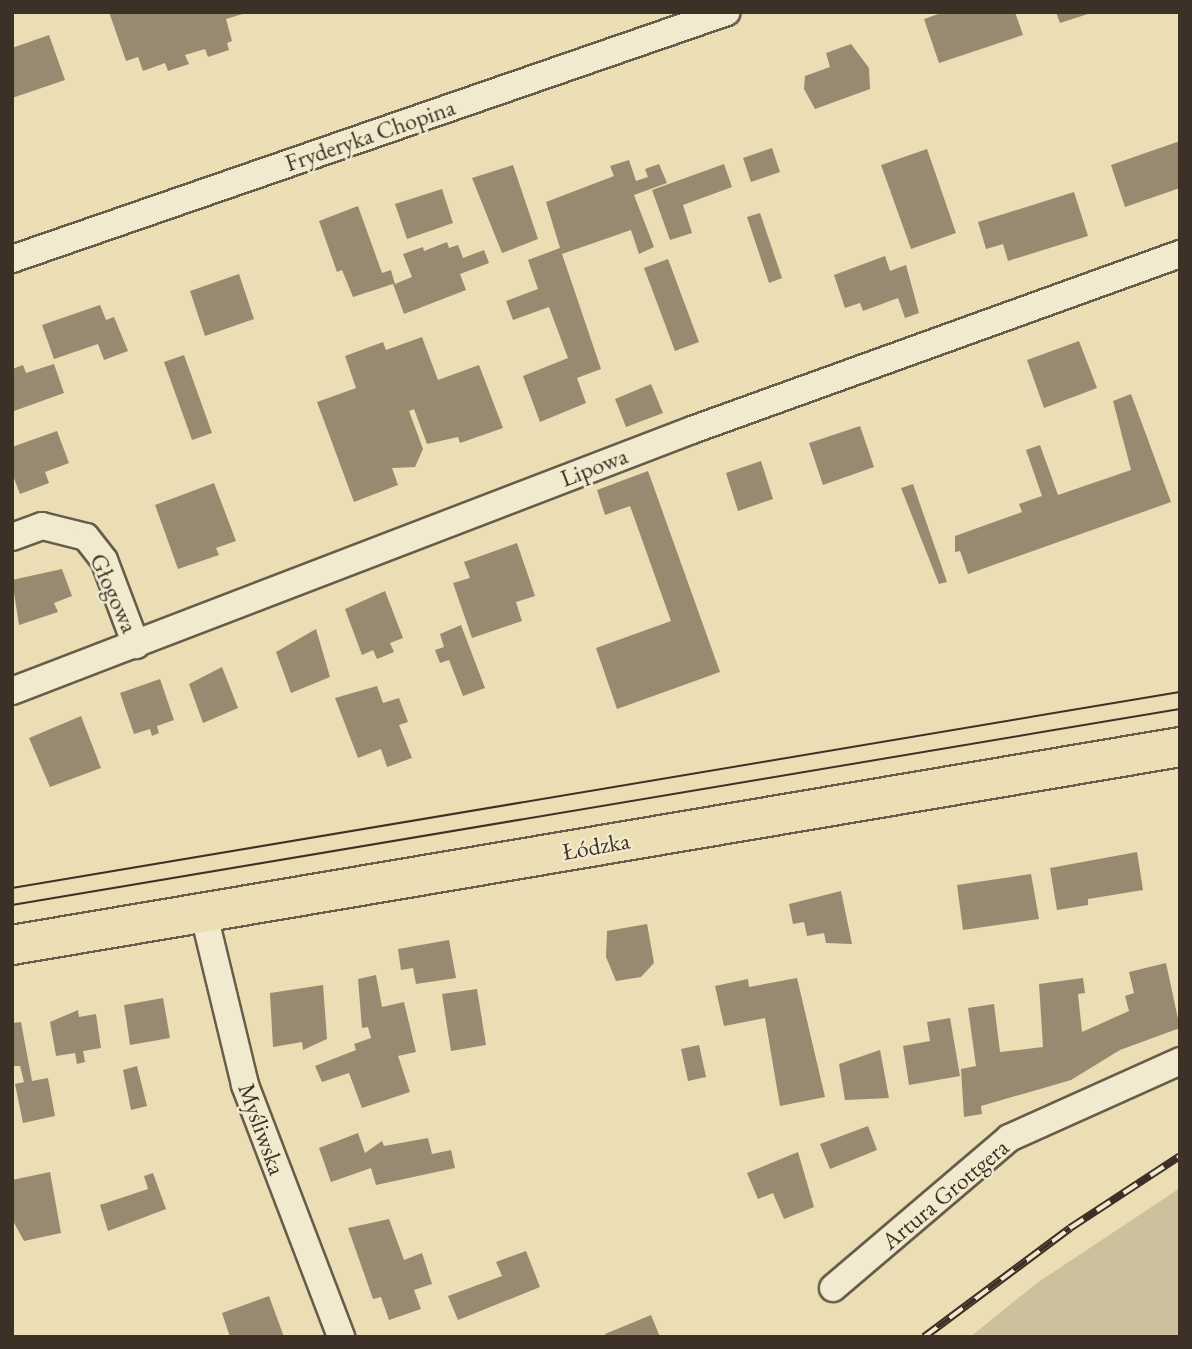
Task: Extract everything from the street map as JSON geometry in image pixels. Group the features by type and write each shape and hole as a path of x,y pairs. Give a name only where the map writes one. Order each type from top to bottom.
{"main road":[{"name":"Łódzka","path":"12,945 204,915 1179,749"}],"street":[{"name":"Fryderyka Chopina","path":"12,259 727,12"},
{"name":"Lipowa","path":"12,691 667,439 1180,254"},
{"name":"Głogowa","path":"12,537 42,526 86,537 104,561 136,645"},
{"name":"Myśliwska","path":"204,915 245,1085 341,1337"},
{"name":"Artura Grottgera","path":"833,1288 1009,1138 1180,1061"}],"shaded area":[{"path":"1180,1188 1180,1337 970,1337 1037,1283"}],"building":[{"path":"109,12 246,13 226,19 232,41 227,43 229,50 208,57 205,49 185,55 189,64 168,71 165,63 143,71 138,57 126,61"},
{"path":"944,12 1015,12 1023,35 939,63 924,19"},
{"path":"1056,12 1091,12 1091,13 1060,23"},
{"path":"49,35 65,80 12,98 12,48"},
{"path":"851,44 869,68 870,89 815,109 804,89 805,76 830,67 826,53"},
{"path":"1180,141 1180,188 1125,207 1111,165"},
{"path":"772,148 780,172 751,182 743,158"},
{"path":"927,149 956,233 911,249 881,165"},
{"path":"629,160 636,181 648,177 645,169 659,164 667,183 634,195 654,247 639,254 631,230 562,254 601,369 577,378 586,403 540,422 523,376 568,358 549,307 513,320 506,301 538,289 528,260 560,248 546,202 614,176 610,166"},
{"path":"724,164 732,187 683,205 692,233 670,240 652,190"},
{"path":"513,165 538,239 502,253 472,178"},
{"path":"442,189 453,223 407,239 395,204"},
{"path":"1074,192 1088,236 1008,261 1003,244 986,249 978,222"},
{"path":"358,206 382,273 391,270 395,284 412,277 403,254 423,247 424,251 447,242 449,248 458,245 463,258 484,250 489,263 460,274 466,290 404,314 393,284 353,297 342,270 337,272 319,221"},
{"path":"760,213 782,278 769,283 747,217"},
{"path":"885,256 890,271 906,265 919,313 905,318 898,298 863,311 860,303 845,308 834,275"},
{"path":"668,259 699,342 675,351 644,268"},
{"path":"239,274 254,319 205,336 190,291"},
{"path":"100,305 106,320 114,317 128,351 104,360 98,344 54,359 42,325"},
{"path":"422,337 438,380 479,365 503,428 460,443 458,437 427,444 414,409 409,411 423,449 415,467 392,468 398,485 354,502 317,402 356,388 345,356 383,342 386,350"},
{"path":"1079,341 1097,388 1044,408 1027,360"},
{"path":"184,355 212,433 192,440 164,362"},
{"path":"54,364 64,393 14,411 12,369 23,365 26,373"},
{"path":"651,384 663,413 626,427 615,399"},
{"path":"1131,394 1171,502 968,574 960,551 955,552 955,536 1022,512 1019,504 1042,496 1026,450 1040,445 1058,495 1131,470 1113,401"},
{"path":"860,426 874,467 823,485 809,443"},
{"path":"57,431 69,463 45,472 49,483 20,494 12,473 12,447"},
{"path":"761,461 773,499 738,511 726,473"},
{"path":"648,471 720,672 617,709 596,648 671,621 630,506 605,515 597,490"},
{"path":"214,483 236,541 216,548 219,555 178,569 155,505"},
{"path":"913,484 947,582 939,584 901,488"},
{"path":"517,543 535,596 516,602 522,621 472,638 453,583 470,578 464,562"},
{"path":"62,569 72,596 54,603 58,612 19,625 12,580"},
{"path":"385,591 403,638 390,643 394,652 377,659 373,650 362,655 345,609"},
{"path":"461,625 485,688 463,696 449,660 440,663 435,650 444,647 440,634"},
{"path":"316,629 330,677 291,693 276,652"},
{"path":"222,667 238,708 203,723 189,684"},
{"path":"160,679 174,720 157,726 159,733 152,736 150,729 134,734 120,693"},
{"path":"377,686 383,703 399,698 408,722 399,725 412,758 387,767 381,749 358,758 335,698"},
{"path":"81,716 101,768 50,787 29,738"},
{"path":"1137,852 1143,890 1088,899 1088,905 1057,910 1050,868"},
{"path":"1031,874 1039,919 963,930 957,885"},
{"path":"841,891 852,944 826,943 824,933 807,936 804,922 793,924 789,904"},
{"path":"647,924 654,963 641,977 616,981 606,957 607,931"},
{"path":"449,940 456,978 416,984 413,968 401,970 398,949"},
{"path":"1166,963 1180,1028 1120,1050 1071,1080 981,1106 982,1114 964,1117 961,1069 976,1066 968,1008 994,1004 1000,1052 1043,1047 1039,984 1083,978 1085,993 1078,994 1082,1032 1129,1011 1125,996 1134,993 1129,972"},
{"path":"376,975 382,1007 404,1002 416,1052 398,1056 410,1092 362,1108 349,1073 322,1082 315,1066 356,1050 354,1044 371,1038 368,1027 362,1028 358,979"},
{"path":"797,978 825,1097 780,1106 765,1018 724,1026 715,986 748,979 749,987"},
{"path":"323,985 327,1039 303,1050 302,1042 273,1047 270,993"},
{"path":"477,989 486,1045 451,1051 442,994"},
{"path":"163,998 170,1038 130,1045 124,1005"},
{"path":"78,1010 79,1017 96,1014 101,1048 83,1051 85,1062 77,1064 75,1053 56,1056 50,1022"},
{"path":"950,1018 960,1076 909,1085 903,1046 930,1041 927,1022"},
{"path":"21,1022 32,1081 48,1078 55,1116 23,1123 15,1084 24,1082 20,1066 12,1066 12,1023"},
{"path":"699,1045 706,1077 688,1081 681,1049"},
{"path":"880,1050 889,1098 845,1100 839,1064"},
{"path":"137,1066 147,1106 131,1110 123,1070"},
{"path":"868,1126 877,1150 830,1169 820,1144"},
{"path":"358,1133 365,1153 382,1141 384,1146 428,1138 432,1154 451,1150 455,1168 376,1185 371,1168 331,1182 319,1148"},
{"path":"798,1152 814,1207 784,1219 773,1193 758,1199 747,1173"},
{"path":"50,1172 61,1233 24,1241 12,1219 12,1180"},
{"path":"153,1173 166,1209 108,1231 100,1205 148,1189 144,1176"},
{"path":"389,1219 404,1260 422,1253 432,1284 414,1290 421,1309 389,1320 381,1297 373,1299 348,1228"},
{"path":"526,1251 540,1287 458,1320 448,1296 502,1276 496,1262"},
{"path":"269,1296 284,1337 230,1337 222,1313"},
{"path":"651,1315 660,1337 607,1337 605,1334"}],"tram line":[{"path":"12,888 1180,692"},
{"path":"12,905 1180,709"}],"railway":[{"path":"924,1337 1070,1228 1180,1156"}]}
